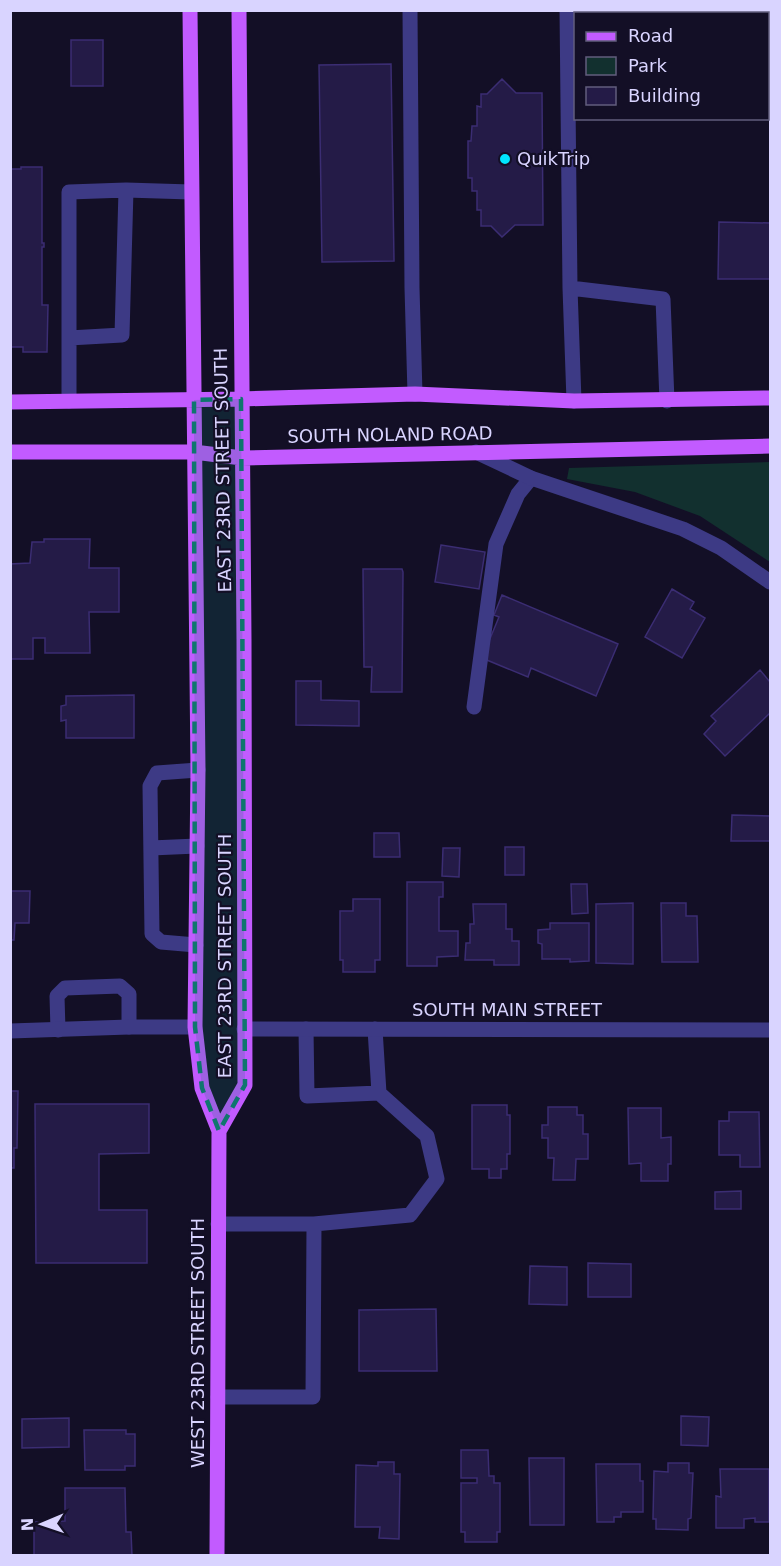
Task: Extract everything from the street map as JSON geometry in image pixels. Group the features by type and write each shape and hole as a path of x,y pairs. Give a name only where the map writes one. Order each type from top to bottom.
{"main road":[{"name":"EAST 23RD STREET SOUTH","path":"190,10 198,770 195,1027 202,1088 219,1131"},
{"name":"EAST 23RD STREET SOUTH","path":"219,1131 245,1085 239,10"},
{"name":"SOUTH NOLAND ROAD","path":"10,402 415,394 574,401 771,398"},
{"name":"SOUTH NOLAND ROAD","path":"10,452 194,452 242,458 771,446"},
{"name":"WEST 23RD STREET SOUTH","path":"217,1556 219,1131"}],"street":[{"path":"410,10 415,394"},
{"path":"567,10 570,288 574,401"},
{"path":"69,338 122,335 126,190"},
{"path":"69,401 69,192 126,190 191,192"},
{"path":"570,288 663,299 667,401"},
{"path":"476,452 531,478 683,529 721,548 771,582"},
{"path":"474,707 496,544 518,494 531,478"},
{"path":"196,945 161,942 152,934 150,786 157,773 198,770"},
{"path":"151,848 197,846"},
{"path":"58,1030 57,996 65,988 120,986 129,994 129,1027"},
{"path":"10,1031 195,1027"},
{"name":"SOUTH MAIN STREET","path":"244,1029 771,1030"},
{"path":"218,1224 314,1224 410,1215 437,1179 427,1136 379,1093 307,1096 306,1029"},
{"path":"375,1029 379,1093"},
{"path":"218,1397 313,1397 314,1224"}],"highlighted area":[{"path":"241,399 245,1085 219,1131 202,1088 195,1027 194,400"}],"green space":[{"path":"770,462 770,562 700,516 635,492 567,479 569,468"}],"building":[{"path":"687,10 727,10 727,12 687,12"},
{"path":"769,21 770,21 769,100"},
{"path":"71,40 103,40 103,86 71,86"},
{"path":"391,64 394,261 322,262 319,65"},
{"name":"QuikTrip","path":"502,79 516,93 542,93 543,225 515,225 502,237 491,226 481,226 481,210 477,210 477,191 472,191 472,178 468,178 468,141 471,141 472,126 477,126 477,106 481,107 481,94 487,94"},
{"path":"21,167 42,167 42,243 44,247 42,247 42,305 48,305 47,352 23,352 23,347 10,347 10,169 21,169"},
{"path":"719,222 770,223 770,279 718,279"},
{"path":"44,539 90,539 89,568 119,568 119,612 89,612 90,653 45,653 45,638 33,638 33,659 10,659 10,564 30,563 32,542 44,542"},
{"path":"441,545 485,552 479,589 435,582"},
{"path":"363,569 402,569 403,572 402,692 371,692 372,667 364,667"},
{"path":"672,589 694,602 690,609 705,618 682,658 645,637"},
{"path":"502,595 618,644 596,696 531,668 528,677 482,658 499,617 494,615"},
{"path":"760,670 770,682 770,713 725,756 704,734 716,721 711,716"},
{"path":"296,681 321,681 321,700 359,701 359,726 296,725"},
{"path":"134,695 134,738 66,738 66,720 61,721 61,706 66,705 66,696"},
{"path":"732,815 770,816 770,841 731,841"},
{"path":"374,833 399,833 400,857 374,857"},
{"path":"505,847 524,847 524,875 505,875"},
{"path":"443,848 460,848 459,877 442,876"},
{"path":"407,882 443,882 443,897 439,897 439,931 458,931 458,956 437,957 437,966 407,966"},
{"path":"571,884 587,884 588,913 572,914"},
{"path":"10,891 30,891 29,923 15,923 14,940 10,940"},
{"path":"353,899 380,899 380,960 375,960 375,972 343,972 343,960 340,960 340,911 353,911"},
{"path":"633,903 633,964 596,963 596,904"},
{"path":"661,903 686,903 686,916 697,916 698,962 662,962"},
{"path":"473,904 506,904 506,929 512,929 512,941 519,941 519,965 494,965 494,960 465,960 466,943 470,943 470,924 474,924"},
{"path":"550,923 589,923 589,961 570,962 570,959 542,959 542,944 538,943 538,930 550,929"},
{"path":"10,1091 18,1091 17,1148 14,1148 14,1168 10,1168"},
{"path":"35,1104 149,1104 149,1153 99,1154 99,1210 147,1210 147,1263 36,1263"},
{"path":"472,1105 507,1105 507,1115 510,1115 510,1154 507,1154 507,1169 501,1169 501,1178 489,1178 489,1169 472,1169"},
{"path":"548,1107 577,1107 577,1115 583,1115 583,1134 588,1134 588,1159 576,1159 575,1180 553,1180 554,1158 548,1158 548,1138 542,1138 542,1125 548,1125"},
{"path":"628,1108 661,1108 661,1138 671,1137 671,1164 668,1164 668,1181 641,1181 641,1163 629,1164"},
{"path":"729,1112 759,1112 760,1167 740,1167 740,1155 719,1155 719,1121 729,1121"},
{"path":"741,1191 741,1209 715,1209 715,1192"},
{"path":"588,1263 631,1264 631,1297 588,1297"},
{"path":"530,1266 567,1267 567,1305 529,1304"},
{"path":"436,1309 437,1371 359,1371 359,1310"},
{"path":"681,1416 709,1417 708,1446 681,1445"},
{"path":"69,1418 69,1447 22,1448 22,1419"},
{"path":"84,1430 126,1430 126,1434 135,1434 135,1466 125,1466 125,1470 85,1470"},
{"path":"461,1450 488,1450 489,1476 494,1476 494,1483 500,1483 500,1532 497,1532 497,1542 465,1542 465,1532 461,1532 461,1483 477,1483 477,1478 461,1478"},
{"path":"529,1458 564,1458 564,1525 530,1525"},
{"path":"378,1462 394,1462 394,1474 400,1474 399,1539 379,1538 380,1527 355,1527 356,1465 378,1466"},
{"path":"668,1463 689,1463 689,1473 693,1473 691,1518 688,1519 688,1530 656,1529 656,1519 653,1519 654,1471 668,1472"},
{"path":"596,1464 640,1464 640,1481 643,1481 643,1512 621,1512 621,1517 614,1517 614,1522 597,1522"},
{"path":"720,1469 769,1469 769,1522 755,1522 755,1518 744,1519 744,1528 716,1528 716,1496 721,1497"},
{"path":"65,1488 125,1488 126,1532 131,1532 132,1556 34,1556 34,1522 65,1521"}],"place":[{"name":"QuikTrip","path":"505,159"}]}
